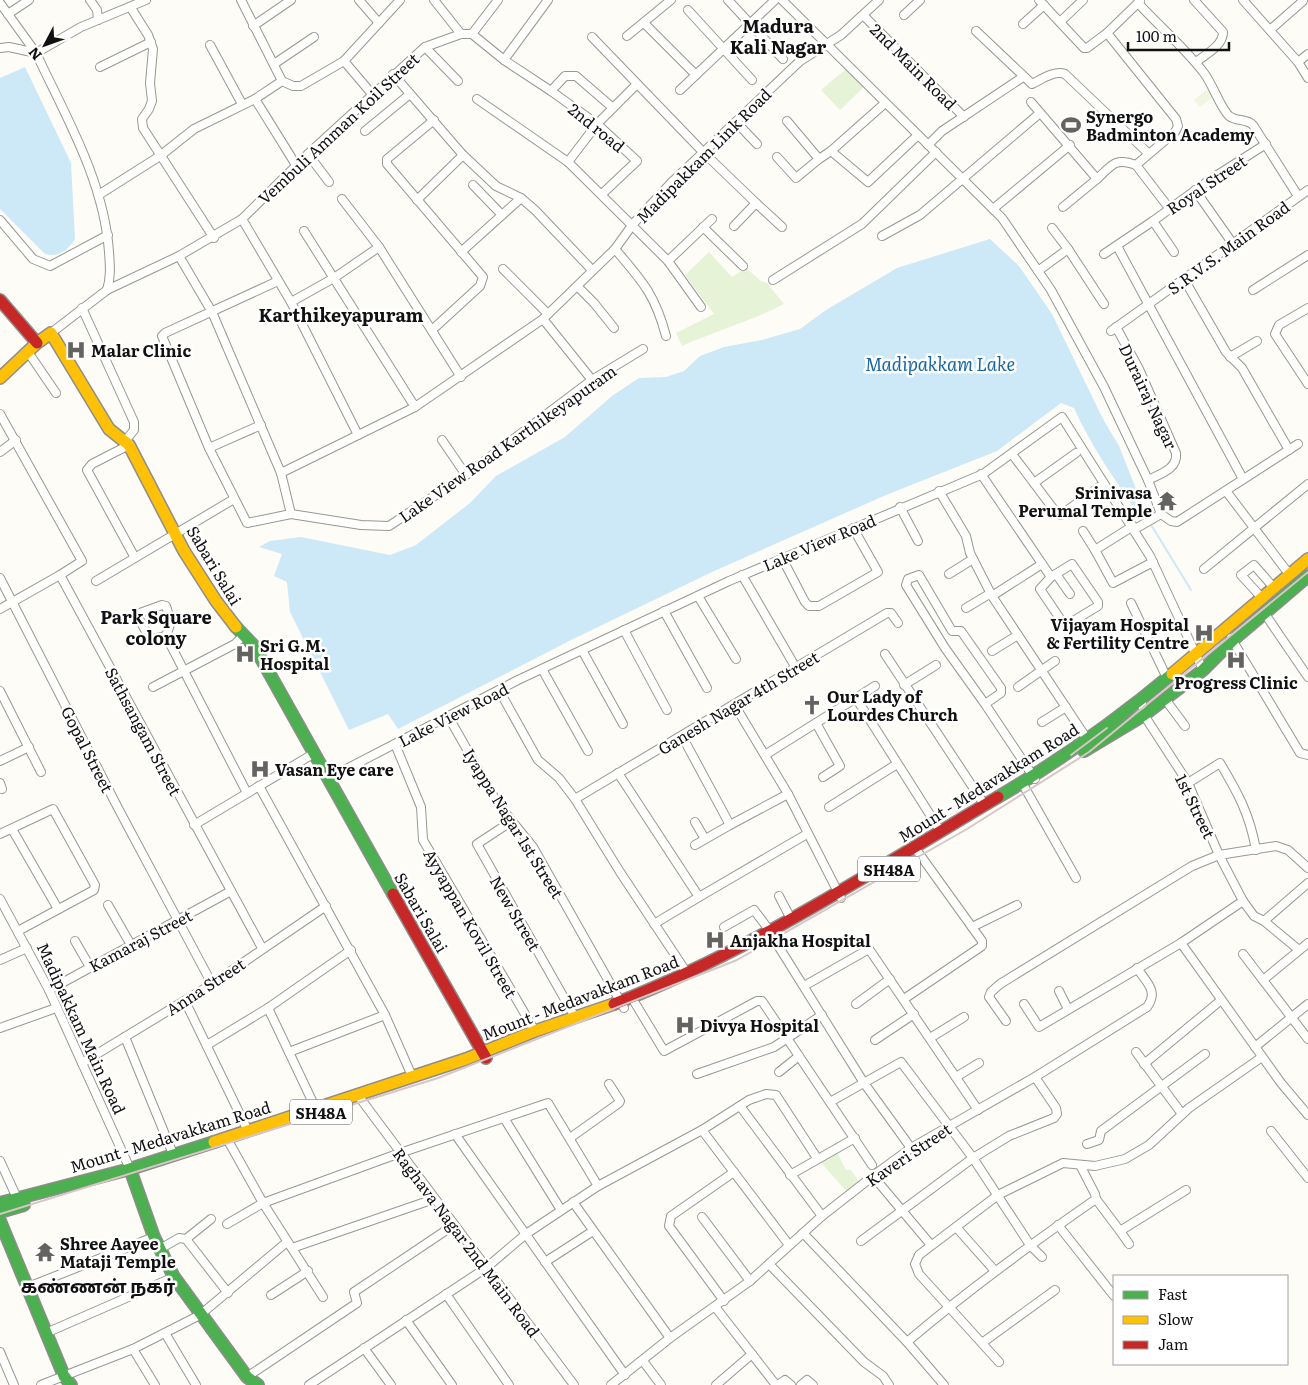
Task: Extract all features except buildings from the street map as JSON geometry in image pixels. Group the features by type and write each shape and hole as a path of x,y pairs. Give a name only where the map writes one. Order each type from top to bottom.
{"main road":[{"path":"0,300 36,343"},
{"path":"0,378 36,343 51,333"},
{"name":"Sabari Salai","path":"51,333 109,429 116,436 128,442 202,582 243,636 254,646 327,779 484,1055"},
{"name":"Mount - Medavakkam Road","path":"0,1203 131,1172 173,1154 228,1141 248,1130 315,1108 359,1097 412,1076 484,1055 535,1031 622,1005 635,1003 771,934 918,852 1025,788 1034,779 1167,678 1308,559"},
{"name":"Mount - Medavakkam Road","path":"0,1212 228,1141 484,1055 622,1005 771,934 791,919 839,895 984,804 1034,779 1144,715 1204,670 1233,640 1308,576"},
{"path":"131,1172 154,1238 174,1277 250,1382"},
{"path":"0,1222 67,1380"}],"street":[{"path":"8,14 29,0"},
{"path":"90,0 97,10 98,20"},
{"path":"0,48 9,47 36,53 81,27 131,8 146,0"},
{"path":"241,0 282,81 293,86 301,86 344,61 400,0"},
{"path":"254,26 291,0"},
{"path":"359,0 380,23"},
{"path":"434,0 461,34"},
{"path":"498,0 472,34 504,60 548,0"},
{"path":"627,36 671,0"},
{"path":"728,0 782,59"},
{"path":"680,90 775,0"},
{"path":"782,0 884,104 993,208 1051,290 1104,387 1148,480 1159,515 1177,522 1298,444"},
{"path":"904,15 920,0"},
{"path":"1060,22 1083,0"},
{"path":"1194,0 1223,32 1223,38 1220,43 1196,62"},
{"path":"1245,1 1298,62 1308,78"},
{"path":"1270,30 1303,1"},
{"name":"Madipakkam Link Road","path":"545,316 578,287 592,270 615,249 633,224 670,183 800,61 841,35 877,2"},
{"path":"1023,24 1042,2 1084,48 1091,47 1140,2 1196,62 1212,84 1227,114 1238,120 1250,121 1298,196"},
{"path":"0,3 36,53 100,194 108,235 110,278 107,290"},
{"path":"131,8 151,42 153,49 150,84 152,101 142,119 142,124 160,156 214,238"},
{"path":"688,10 752,80"},
{"name":"2nd Main Road","path":"863,15 964,117"},
{"path":"644,23 696,75"},
{"path":"976,32 1032,84 1060,72 1065,74 1148,153"},
{"path":"1107,33 1176,119 1178,126 1175,132 1136,165"},
{"name":"Vembuli Amman Koil Street","path":"51,333 107,290 214,238 242,219 296,165 425,46 461,34 472,34"},
{"path":"274,64 314,37"},
{"path":"592,37 703,152 782,227"},
{"path":"100,67 151,42"},
{"path":"210,45 242,104"},
{"path":"425,46 458,81"},
{"path":"1298,62 1308,54"},
{"name":"2nd road","path":"504,60 597,124 637,161 602,194"},
{"path":"344,61 372,94"},
{"path":"393,74 463,155 496,186 521,198 592,270"},
{"path":"551,91 564,76 576,76 612,108"},
{"path":"928,145 937,135 1023,77"},
{"path":"100,194 160,156 194,129 255,99 282,81"},
{"path":"568,162 597,124 637,84"},
{"path":"364,131 410,94"},
{"path":"255,99 296,165"},
{"path":"477,99 568,162 633,224 668,261 701,307"},
{"path":"1031,102 1097,179"},
{"path":"777,157 796,178 819,159 831,152 884,104"},
{"path":"882,236 920,215 1040,113"},
{"path":"432,330 480,286 483,277 386,161 434,120"},
{"path":"787,121 819,159"},
{"path":"736,122 756,144"},
{"path":"831,152 868,182 918,136"},
{"name":"Royal Street","path":"1174,252 1153,221 1195,190 1266,144"},
{"path":"993,208 1070,146"},
{"path":"773,280 862,224 936,152"},
{"path":"308,154 329,182"},
{"path":"417,200 463,155"},
{"path":"1063,207 1115,162 1123,160 1136,165 1169,208"},
{"path":"473,185 502,215"},
{"path":"1195,190 1233,244"},
{"name":"S.R.V.S. Main Road","path":"1114,329 1308,190"},
{"path":"461,252 521,198"},
{"path":"342,199 380,247 461,377"},
{"path":"734,226 756,203"},
{"path":"242,219 291,302 358,435"},
{"path":"668,261 712,219"},
{"path":"0,220 33,260 50,266 108,235"},
{"path":"1104,254 1153,221"},
{"path":"703,228 743,266"},
{"path":"1052,228 1068,248 1104,304"},
{"path":"304,231 414,407"},
{"path":"1117,246 1243,479"},
{"path":"291,302 334,278 380,247"},
{"path":"1038,271 1068,248"},
{"path":"615,249 652,295 658,306 666,336"},
{"path":"1253,290 1308,255"},
{"path":"179,256 212,312 281,474 291,514"},
{"path":"503,269 545,316 592,380"},
{"path":"1184,279 1230,357 1242,368 1289,450"},
{"path":"96,581 134,556 234,499 209,448 162,336 278,281"},
{"path":"578,287 614,328"},
{"path":"82,308 134,422 134,430 128,442 92,464 87,470 134,556"},
{"path":"1308,308 1279,325 1275,334 1305,371 1308,384"},
{"path":"281,474 414,407 461,377 545,316"},
{"name":"Durairaj Nagar","path":"1114,329 1139,369 1176,453 1175,463 1172,468 1148,480"},
{"path":"1230,357 1257,341"},
{"name":"Lake View Road Karthikeyapuram","path":"234,499 246,522 291,514 361,525 389,526 466,475 592,380 643,349"},
{"path":"28,352 56,393"},
{"path":"0,414 82,561 0,610"},
{"name":"Lake View Road","path":"327,779 542,669 664,611 782,558 981,474 1062,418 1136,527 1204,670"},
{"path":"209,448 261,425"},
{"path":"0,452 16,440"},
{"path":"442,440 466,475"},
{"path":"1034,483 1076,453"},
{"path":"1012,454 1055,511 1061,515 1099,487"},
{"path":"981,474 1042,564 1070,594"},
{"path":"1204,569 1308,484"},
{"path":"939,491 966,536 973,559 992,594 1087,739"},
{"path":"1226,491 1289,574"},
{"path":"900,508 918,541"},
{"path":"1095,550 1159,515"},
{"path":"782,558 805,602 809,606 818,606 878,572 852,528"},
{"path":"1084,531 1113,583 1153,562"},
{"path":"949,574 973,559"},
{"path":"966,608 1042,564"},
{"path":"1072,564 1098,602 1098,606 1068,626 1062,624 1040,589 1054,576 1072,564"},
{"path":"1262,598 1242,575 1254,565 1274,588"},
{"name":"Sathsangam Street","path":"60,575 262,948"},
{"path":"985,704 1001,693 1001,688 961,631 952,631 919,575 908,578 906,585 945,648 985,704 1034,779"},
{"path":"742,576 796,668"},
{"name":"Gopal Street","path":"0,578 14,602 118,808 179,919 212,984"},
{"path":"698,596 736,659"},
{"path":"1131,603 1167,678"},
{"path":"166,636 152,639 149,637 138,617 140,613 162,605 166,606 171,622 166,636 182,671 247,794"},
{"path":"664,611 707,688"},
{"name":"Ganesh Nagar 4th Street","path":"575,799 887,613 891,613 898,623"},
{"path":"1264,614 1308,677"},
{"path":"1225,629 1300,753 1308,755"},
{"path":"624,630 667,710"},
{"path":"992,651 1018,635"},
{"path":"153,687 235,644 243,636"},
{"path":"582,650 623,724"},
{"path":"885,654 984,804"},
{"path":"1018,687 1055,662"},
{"path":"904,685 936,665"},
{"path":"542,669 588,751"},
{"path":"765,755 875,686"},
{"path":"500,690 538,760 558,778 575,799 687,973"},
{"path":"0,691 41,772"},
{"path":"856,698 941,832"},
{"path":"1141,698 1144,715"},
{"path":"1165,698 1185,726"},
{"path":"734,704 788,794 839,895"},
{"path":"1042,722 1066,707"},
{"name":"1st Street","path":"1144,715 1188,783 1219,855 1243,901 1254,916 1259,920 1264,920 1299,950"},
{"name":"Iyappa Nagar 1st Street","path":"448,716 498,804 533,847 622,1005"},
{"path":"816,723 840,766 823,777"},
{"path":"682,736 730,825"},
{"name":"Ayyappan Kovil Street","path":"395,744 421,807 423,840 535,1031"},
{"path":"0,762 29,747"},
{"path":"194,825 313,754"},
{"path":"1188,783 1220,763 1243,802 1252,826 1256,850"},
{"path":"829,807 897,764"},
{"path":"618,773 699,897"},
{"path":"259,786 351,950 385,1015 412,1076"},
{"path":"1025,788 1076,878"},
{"path":"695,846 788,794"},
{"path":"0,834 51,809 54,810 95,886 18,931"},
{"name":"New Street","path":"512,821 477,844 576,1019"},
{"path":"695,822 705,839"},
{"path":"12,829 58,909"},
{"path":"654,924 807,834"},
{"path":"1006,1021 990,997 991,992 1000,984 1192,866 1219,855 1276,846 1288,850 1308,868"},
{"path":"904,999 982,946 982,941 918,852"},
{"path":"1264,920 1308,883"},
{"name":"Kamaraj Street","path":"49,990 231,890"},
{"path":"779,896 791,919"},
{"name":"Madipakkam Main Road","path":"0,899 49,990 131,1172"},
{"path":"1024,1004 1039,1027 1181,943 1243,901"},
{"path":"108,905 131,945"},
{"path":"972,927 1017,905"},
{"name":"Anna Street","path":"82,1063 212,984 326,906"},
{"path":"724,927 754,910 864,1083 911,1148"},
{"path":"75,941 90,967"},
{"path":"1264,980 1308,942"},
{"path":"1181,943 1220,1001 1308,1115"},
{"path":"0,960 27,948"},
{"path":"804,986 869,949 978,1110"},
{"path":"206,1045 268,1008 351,950"},
{"path":"1243,954 1308,1040"},
{"name":"Kaveri Street","path":"611,1385 670,1338 724,1302 822,1216 911,1148 1035,1077 1147,1007 1153,999 1153,993 1138,968"},
{"path":"856,1004 890,979"},
{"path":"1059,991 1068,1009"},
{"path":"185,1001 248,1130"},
{"path":"635,1003 664,1051 757,1001 762,1001 872,1165"},
{"path":"1144,1064 1220,1001"},
{"path":"1255,1047 1308,1004"},
{"path":"0,1028 56,1008"},
{"path":"268,1008 315,1108"},
{"path":"875,1040 914,1014"},
{"path":"289,1052 385,1015"},
{"path":"697,1074 774,1048 822,1015"},
{"path":"930,1038 964,1017"},
{"path":"125,1037 173,1154"},
{"path":"1136,1052 1182,1114"},
{"path":"1087,1144 1099,1140 1101,1132 1205,1054"},
{"path":"778,1072 799,1056"},
{"path":"999,1362 919,1274 915,1264 919,1255 998,1195 1063,1163 1095,1166 1125,1159 1149,1145 1182,1114 1262,1057"},
{"path":"830,1102 901,1062 973,1158 1030,1245 1042,1257"},
{"path":"956,1077 979,1063"},
{"path":"861,1241 973,1158 1009,1136 1048,1121 1058,1114 1035,1077"},
{"path":"570,1138 619,1103 620,1101 609,1084"},
{"path":"312,1384 486,1268 526,1234 573,1202 598,1186 702,1130 749,1100 766,1094 776,1095 817,1158"},
{"name":"Raghava Nagar 2nd Main Road","path":"359,1097 574,1385"},
{"path":"227,1224 264,1203 400,1153 548,1103 598,1186"},
{"path":"740,1106 822,1216"},
{"path":"504,1118 561,1210"},
{"path":"702,1130 789,1245"},
{"path":"1271,1130 1308,1178"},
{"path":"455,1134 625,1375"},
{"path":"790,1175 855,1138"},
{"path":"228,1141 264,1203 323,1296"},
{"path":"0,1160 17,1198"},
{"path":"1080,1165 1096,1199 1129,1244"},
{"path":"724,1302 669,1226 671,1216 734,1172"},
{"path":"873,1176 931,1245"},
{"path":"1120,1231 1186,1190"},
{"path":"41,1385 67,1380 200,1315 290,1245 434,1199"},
{"path":"907,1342 995,1271 1096,1199"},
{"path":"573,1202 670,1338"},
{"path":"702,1218 750,1281"},
{"path":"186,1239 211,1219"},
{"path":"250,1382 357,1303 354,1292 454,1225"},
{"path":"1058,1226 1113,1295"},
{"path":"956,1227 995,1271"},
{"path":"545,1262 594,1231"},
{"path":"803,1232 907,1342 944,1385"},
{"path":"28,1287 154,1238"},
{"path":"160,1249 179,1238 186,1239 228,1294"},
{"path":"769,1264 864,1362 883,1376 890,1385"},
{"path":"272,1295 308,1272"},
{"path":"46,1333 174,1277"},
{"path":"982,1342 1055,1290"},
{"path":"446,1294 509,1385"},
{"path":"716,1308 777,1385 785,1380 791,1385"},
{"path":"406,1320 452,1385"},
{"path":"165,1333 196,1385"},
{"path":"364,1348 391,1385"},
{"path":"133,1349 155,1385"},
{"path":"0,1352 14,1385"},
{"path":"716,1385 752,1354"},
{"path":"643,1360 661,1385"},
{"path":"801,1385 807,1380 814,1385"}],"green space":[{"path":"847,68 865,86 840,110 821,90"},
{"path":"1209,88 1215,96 1200,107 1194,100"},
{"name":"Synergo Badminton Academy","path":"1074,114 1083,124 1068,136 1060,127"},
{"path":"709,252 732,277 746,268 761,281 767,283 784,304 759,316 682,346 676,333 714,314 685,275"},
{"path":"835,1148 846,1170 851,1170 860,1183 848,1193 817,1158"}],"water":[{"path":"25,67 71,163 75,239 66,250 54,255 45,254 0,209 0,78"},
{"name":"Madipakkam Lake","path":"990,239 1019,266 1052,314 1103,419 1119,446 1142,504 1141,507 1134,508 1094,446 1074,408 1061,403 997,451 886,495 712,572 571,640 398,729 388,714 349,730 290,612 287,582 274,576 282,554 259,547 270,541 301,537 390,555 416,545 470,503 496,476 565,437 612,396 639,378 666,377 684,371 700,356 724,347 762,340 800,329 826,310 897,268"}],"waterway":[{"path":"1144,513 1148,519"},
{"path":"1150,523 1191,590"}],"railway":[{"path":"0,1214 438,1078 737,960 967,829 1089,752 1308,572"},
{"path":"1071,755 1107,728"}],"traffic: fast":[{"path":"1084,751 1144,715 1203,670 1233,640 1308,576"},
{"path":"236,627 254,646 393,894"},
{"path":"998,797 1087,739 1172,674"},
{"path":"0,1203 130,1169 214,1142"},
{"path":"130,1169 154,1237 174,1277 247,1377 258,1385"},
{"path":"0,1212 24,1205"},
{"path":"0,1221 64,1376 71,1385"}],"traffic: slow":[{"path":"0,378 37,343 51,333 109,429 129,445 184,551 216,601 236,627"},
{"path":"1172,674 1308,559"},
{"path":"214,1142 466,1059 535,1031 614,1004"}],"traffic: jam":[{"path":"0,300 37,343"},
{"path":"614,1004 664,983 762,935 810,909 998,797"},
{"path":"393,894 486,1058"}],"place":[{"name":"Synergo Badminton Academy","path":"1071,125"},
{"name":"Malar Clinic","path":"76,350"},
{"name":"Srinivasa Perumal Temple","path":"1167,501"},
{"name":"Vijayam Hospital & Fertility Centre","path":"1204,633"},
{"name":"Sri G.M. Hospital","path":"245,654"},
{"name":"Progress Clinic","path":"1236,660"},
{"name":"Our Lady of Lourdes Church","path":"812,705"},
{"name":"Vasan Eye care","path":"260,769"},
{"name":"Anjakha Hospital","path":"715,940"},
{"name":"Divya Hospital","path":"685,1025"},
{"name":"Shree Aayee Mataji Temple","path":"45,1252"}],"district":[{"name":"Madura Kali Nagar","path":"778,35"},
{"name":"Karthikeyapuram","path":"341,314"},
{"name":"Park Square colony","path":"156,626"},
{"name":"கண்ணன் நகர்","path":"98,1285"}]}
